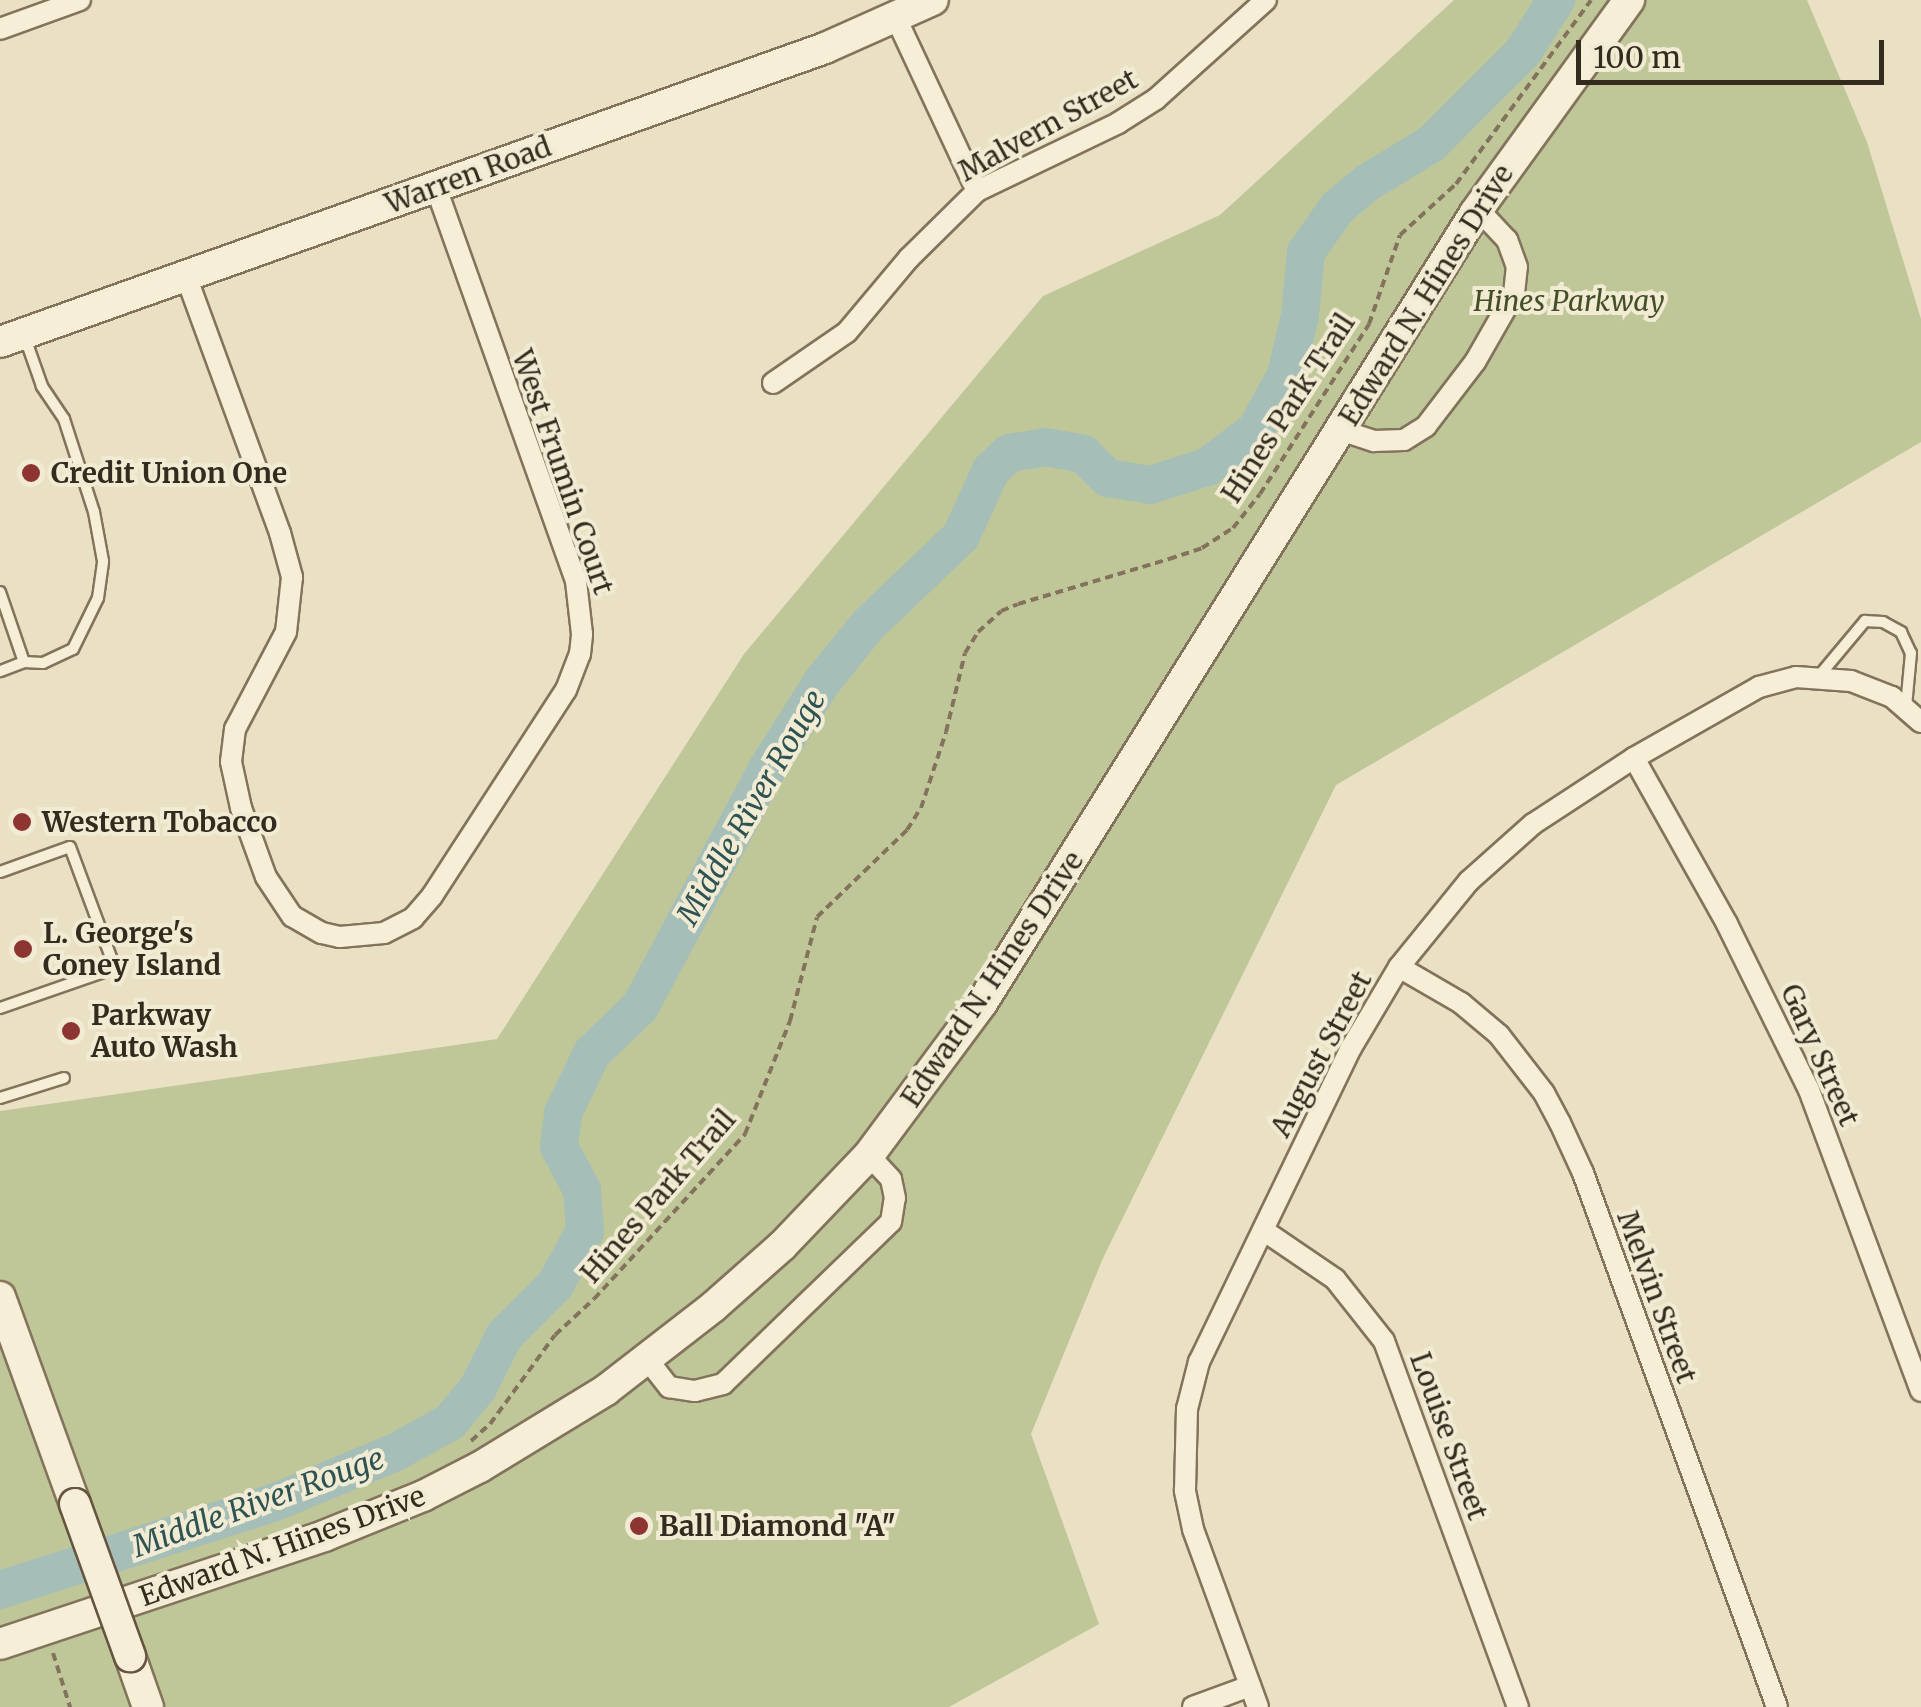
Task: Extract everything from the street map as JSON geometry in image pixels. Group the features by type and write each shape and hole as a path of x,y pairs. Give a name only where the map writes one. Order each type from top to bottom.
{"street":[{"path":"0,28 80,0"},
{"name":"Warren Road","path":"12,338 825,48 934,0"},
{"name":"Malvern Street","path":"773,384 846,332 909,258 978,191 1023,165 1118,123 1156,99 1266,0"},
{"name":"Edward N. Hines Drive","path":"0,1644 282,1552 423,1496 524,1442 647,1359 782,1246 869,1155 982,1003 1478,209 1629,0"},
{"path":"896,18 978,191"},
{"name":"West Frumin Court","path":"186,276 292,577 286,632 240,714 231,748 241,808 277,900 292,916 322,933 362,938 384,933 420,912 566,690 580,654 583,616 576,581 436,187"},
{"path":"1340,430 1374,441 1404,440 1426,426 1475,362 1514,294 1517,267 1507,240 1478,209"},
{"name":"August Street","path":"1258,1707 1193,1530 1183,1449 1187,1409 1199,1362 1350,1048 1399,967 1444,908 1504,848 1562,802 1759,687 1820,676 1870,688 1913,715"},
{"name":"Gary Street","path":"1634,758 1727,924 1809,1090 1921,1391"},
{"name":"Melvin Street","path":"1399,967 1461,1003 1498,1035 1535,1080 1560,1123 1583,1173 1777,1707"},
{"path":"647,1359 670,1387 695,1390 723,1384 891,1222 895,1198 891,1179 869,1155"},
{"name":"Louise Street","path":"1263,1230 1335,1278 1384,1341 1518,1707"},
{"path":"0,1298 148,1707"},
{"path":"1193,1707 1250,1686"}],"lane":[{"path":"0,671 24,662 44,663 73,649 88,626 103,561 94,512 64,419 12,338"},
{"path":"0,592 24,662"},
{"path":"1820,676 1864,622 1883,622 1901,632 1911,653 1913,715"},
{"path":"0,872 70,847 114,968 0,1008"},
{"path":"0,1098 64,1078"}],"path":[{"name":"Hines Park Trail","path":"461,1448 490,1424 555,1335 594,1300 745,1134 790,1020 817,917 906,830 921,808 942,749 965,653 978,632 1001,612 1018,604 1202,548 1233,528 1369,324 1400,234 1456,184 1591,0"},
{"path":"46,1629 70,1707"}],"green space":[{"name":"Hines Parkway","path":"1454,0 1807,0 1867,142 1921,319 1921,442 1336,785 1103,1258 1031,1434 1099,1624 949,1707 0,1707 0,1111 497,1039 744,654 1043,296 1220,215"}],"waterway":[{"name":"Middle River Rouge","path":"0,1590 273,1503 396,1452 450,1422 478,1388 504,1336 555,1285 585,1231 582,1190 559,1147 563,1113 592,1053 640,1007 767,769 822,682 868,625 961,536 991,470 1009,453 1045,447 1083,454 1108,478 1150,485 1207,467 1256,430 1286,375 1300,316 1306,252 1337,208 1367,183 1431,144 1523,52 1556,0"}],"place":[{"name":"Credit Union One","path":"31,473"},
{"name":"Western Tobacco","path":"22,822"},
{"name":"L. George's Coney Island","path":"23,949"},
{"name":"Parkway Auto Wash","path":"71,1031"},
{"name":"Ball Diamond \"A\"","path":"639,1526"}]}
